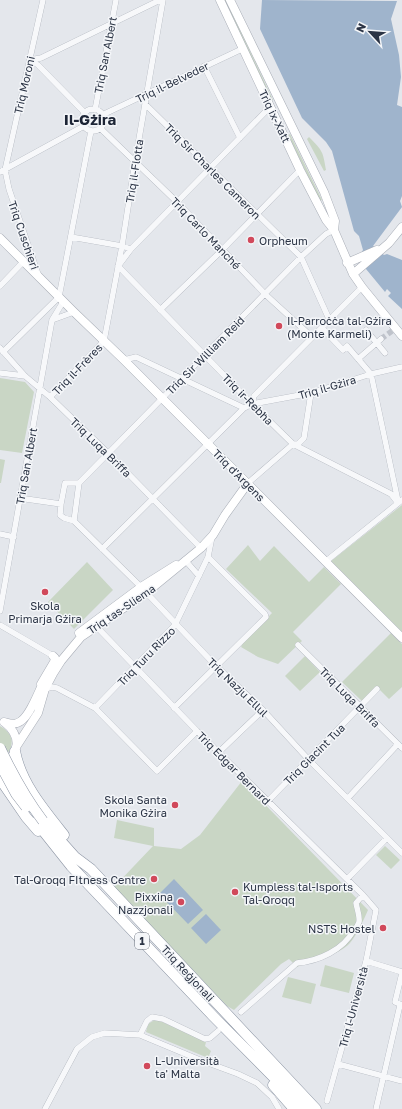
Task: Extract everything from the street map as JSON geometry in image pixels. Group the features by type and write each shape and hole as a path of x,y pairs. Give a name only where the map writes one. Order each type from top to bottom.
{"highway":[{"name":"1","path":"0,748 40,821"},
{"path":"16,749 21,770 36,797 91,869"},
{"name":"1","path":"0,764 16,794 40,821"},
{"path":"0,779 26,817 46,841 71,866"},
{"name":"Triq Reġjonali","path":"40,821 71,866 213,1016 305,1109"},
{"name":"Triq Reġjonali","path":"40,821 75,857 91,869 316,1109"},
{"path":"217,1005 229,1012 325,1105"},
{"path":"213,1016 240,1050 294,1109"}],"main road":[{"name":"Triq ix-Xatt","path":"220,0 300,170 326,220 334,230 353,274 394,330 402,336"},
{"name":"Triq ix-Xatt","path":"230,0 324,192 334,216 334,230"},
{"path":"348,263 389,243 402,227"},
{"name":"Triq d'Argens","path":"0,238 39,276 59,300 74,312 124,360 402,638"},
{"path":"353,274 383,247"},
{"name":"Triq tas-Sliema","path":"0,764 10,760 38,713 42,689 56,657 77,634 94,625 144,590 170,568 185,560 201,548 213,535 224,515 248,483"},
{"name":"Triq tas-Sliema","path":"2,721 14,724 18,723 24,718 61,661 81,637 94,625"},
{"path":"2,721 11,728 16,736 16,749"}],"street":[{"name":"Triq Moroni","path":"2,171 30,60 43,0"},
{"name":"Triq San Albert","path":"95,110 116,0"},
{"path":"30,60 41,58 162,0"},
{"name":"Triq il-Flotta","path":"104,341 122,246 162,0"},
{"name":"Triq il-Belveder","path":"102,115 242,49"},
{"path":"30,60 38,65 85,113"},
{"path":"204,66 240,138"},
{"name":"Triq Sir Charles Cameron","path":"145,104 211,167 301,258 330,319"},
{"path":"118,266 131,249 270,106"},
{"path":"88,111 99,111 104,122 100,128 91,131 84,126 82,120 85,113 88,111"},
{"path":"2,171 84,126"},
{"name":"Triq Carlo Manché","path":"100,128 177,202 266,295 312,337"},
{"name":"Triq San Albert","path":"0,611 52,320 59,300 91,131"},
{"path":"160,310 222,250 300,170"},
{"name":"Triq Cuschieri","path":"2,171 39,276"},
{"name":"Triq Sir William Reid","path":"79,484 301,258 326,234 334,230"},
{"path":"71,237 131,249"},
{"path":"0,286 24,262"},
{"name":"Triq ir-Rebħa","path":"118,266 293,444 391,494 400,502"},
{"path":"252,404 254,396 362,287"},
{"path":"2,350 59,300"},
{"name":"Triq San Albert","path":"52,320 50,309 59,300"},
{"path":"52,320 74,312"},
{"path":"322,328 343,350 347,346 371,374 400,502 325,562"},
{"path":"366,330 385,354"},
{"path":"358,359 381,339"},
{"name":"Triq il-Frères","path":"50,397 104,341"},
{"name":"Triq Luqa Briffa","path":"2,350 25,376 50,397 153,498 201,548"},
{"path":"124,360 136,357 244,408"},
{"name":"Triq il-Gżira","path":"102,549 244,408 252,404 311,393 371,374 402,367"},
{"path":"0,373 25,376"},
{"name":"Triq tas-Sliema","path":"248,483 293,444 298,444 304,438 311,393"},
{"path":"20,498 61,504 65,482 79,484 74,521"},
{"name":"Triq Nazju Ellul","path":"61,504 60,516 74,521 144,590 216,666 263,710 309,760 402,853"},
{"path":"0,534 14,537"},
{"name":"Triq Turu Rizzo","path":"95,708 176,625 208,557 213,535"},
{"path":"174,708 266,617 265,614 208,557"},
{"path":"185,560 199,576"},
{"name":"Triq Edgar Bernard","path":"94,625 174,708 363,895 375,908 376,912"},
{"path":"0,626 56,657"},
{"name":"Triq Luqa Briffa","path":"298,645 400,746"},
{"path":"42,689 52,687 57,688 95,708 157,771 197,731"},
{"name":"Triq Giacint Tua","path":"268,801 377,689"},
{"path":"219,752 263,710"},
{"path":"348,798 400,746"},
{"path":"346,879 387,838"},
{"path":"241,1012 296,963 309,962 321,957 338,948 350,938 359,921 356,903 363,895"},
{"name":"Triq l-Università","path":"325,1105 336,1066 338,1064 366,961 376,912"},
{"path":"366,961 402,973 395,1002 401,1005 376,1109"},
{"path":"140,1035 147,1022 152,1017 163,1019 205,1038 210,1038 218,1031"},
{"path":"45,1109 74,1053 81,1045 92,1037 105,1033 140,1035 238,1074 257,1083 272,1097 279,1109"},
{"path":"338,1064 402,1081"}],"green space":[{"path":"224,0 226,0 273,100 271,101"},
{"path":"290,134 322,200 320,201 288,135"},
{"path":"309,137 322,152 326,170 324,171 307,139"},
{"path":"0,378 25,382 34,392 22,453 0,450"},
{"path":"0,459 5,460 1,483 0,483"},
{"path":"402,505 402,632 331,561"},
{"path":"248,545 260,561 274,546 309,582 324,567 341,584 293,632 302,641 278,664 258,657 241,647 243,643 272,613 226,569"},
{"path":"87,562 113,590 74,629 48,602"},
{"path":"391,633 402,644 402,687 389,699 377,687 362,701 342,682"},
{"path":"305,656 320,672 300,691 285,676"},
{"path":"0,726 9,734 12,743 11,748 0,760"},
{"name":"Kumpless tal-Isports Tal-Qroqq","path":"242,781 368,910 360,927 350,943 345,947 325,957 297,967 289,959 281,964 234,1010 227,1006 114,887 153,846 114,838 117,820 154,828 154,846 181,849 200,835"},
{"path":"385,846 400,860 391,869 376,855"},
{"path":"325,965 354,973 349,993 320,986"},
{"path":"288,977 316,984 311,1004 282,997"},
{"path":"156,1019 206,1042 205,1046 211,1051 208,1058 146,1032 148,1024"}],"water":[{"path":"262,0 397,1 391,19 399,55 401,77 397,105 402,107 402,196 400,201 402,207 373,246 384,255 387,254 402,260 402,309 388,296 391,293 387,289 385,292 366,269 361,253 363,250 359,236 354,231 332,151 326,142 302,118 260,29"},
{"name":"Pixxina Nazzjonali","path":"174,879 203,910 188,924 159,894"},
{"name":"Pixxina Nazzjonali","path":"206,914 221,930 206,944 191,928"}],"tunnel":[{"path":"381,339 392,331"}],"place":[{"name":"Orpheum","path":"251,240"},
{"name":"Il-Parroċċa tal-Gżira (Monte Karmeli)","path":"279,326"},
{"name":"Skola Primarja Gżira","path":"45,592"},
{"name":"Skola Santa Monika Gżira","path":"175,805"},
{"name":"Tal-Qroqq FItness Centre","path":"154,879"},
{"name":"Kumpless tal-Isports Tal-Qroqq","path":"235,892"},
{"name":"Pixxina Nazzjonali","path":"181,902"},
{"name":"NSTS Hostel","path":"383,928"},
{"name":"L-Università ta' Malta","path":"147,1066"}],"district":[{"name":"Il-Gżira","path":"90,119"}]}
